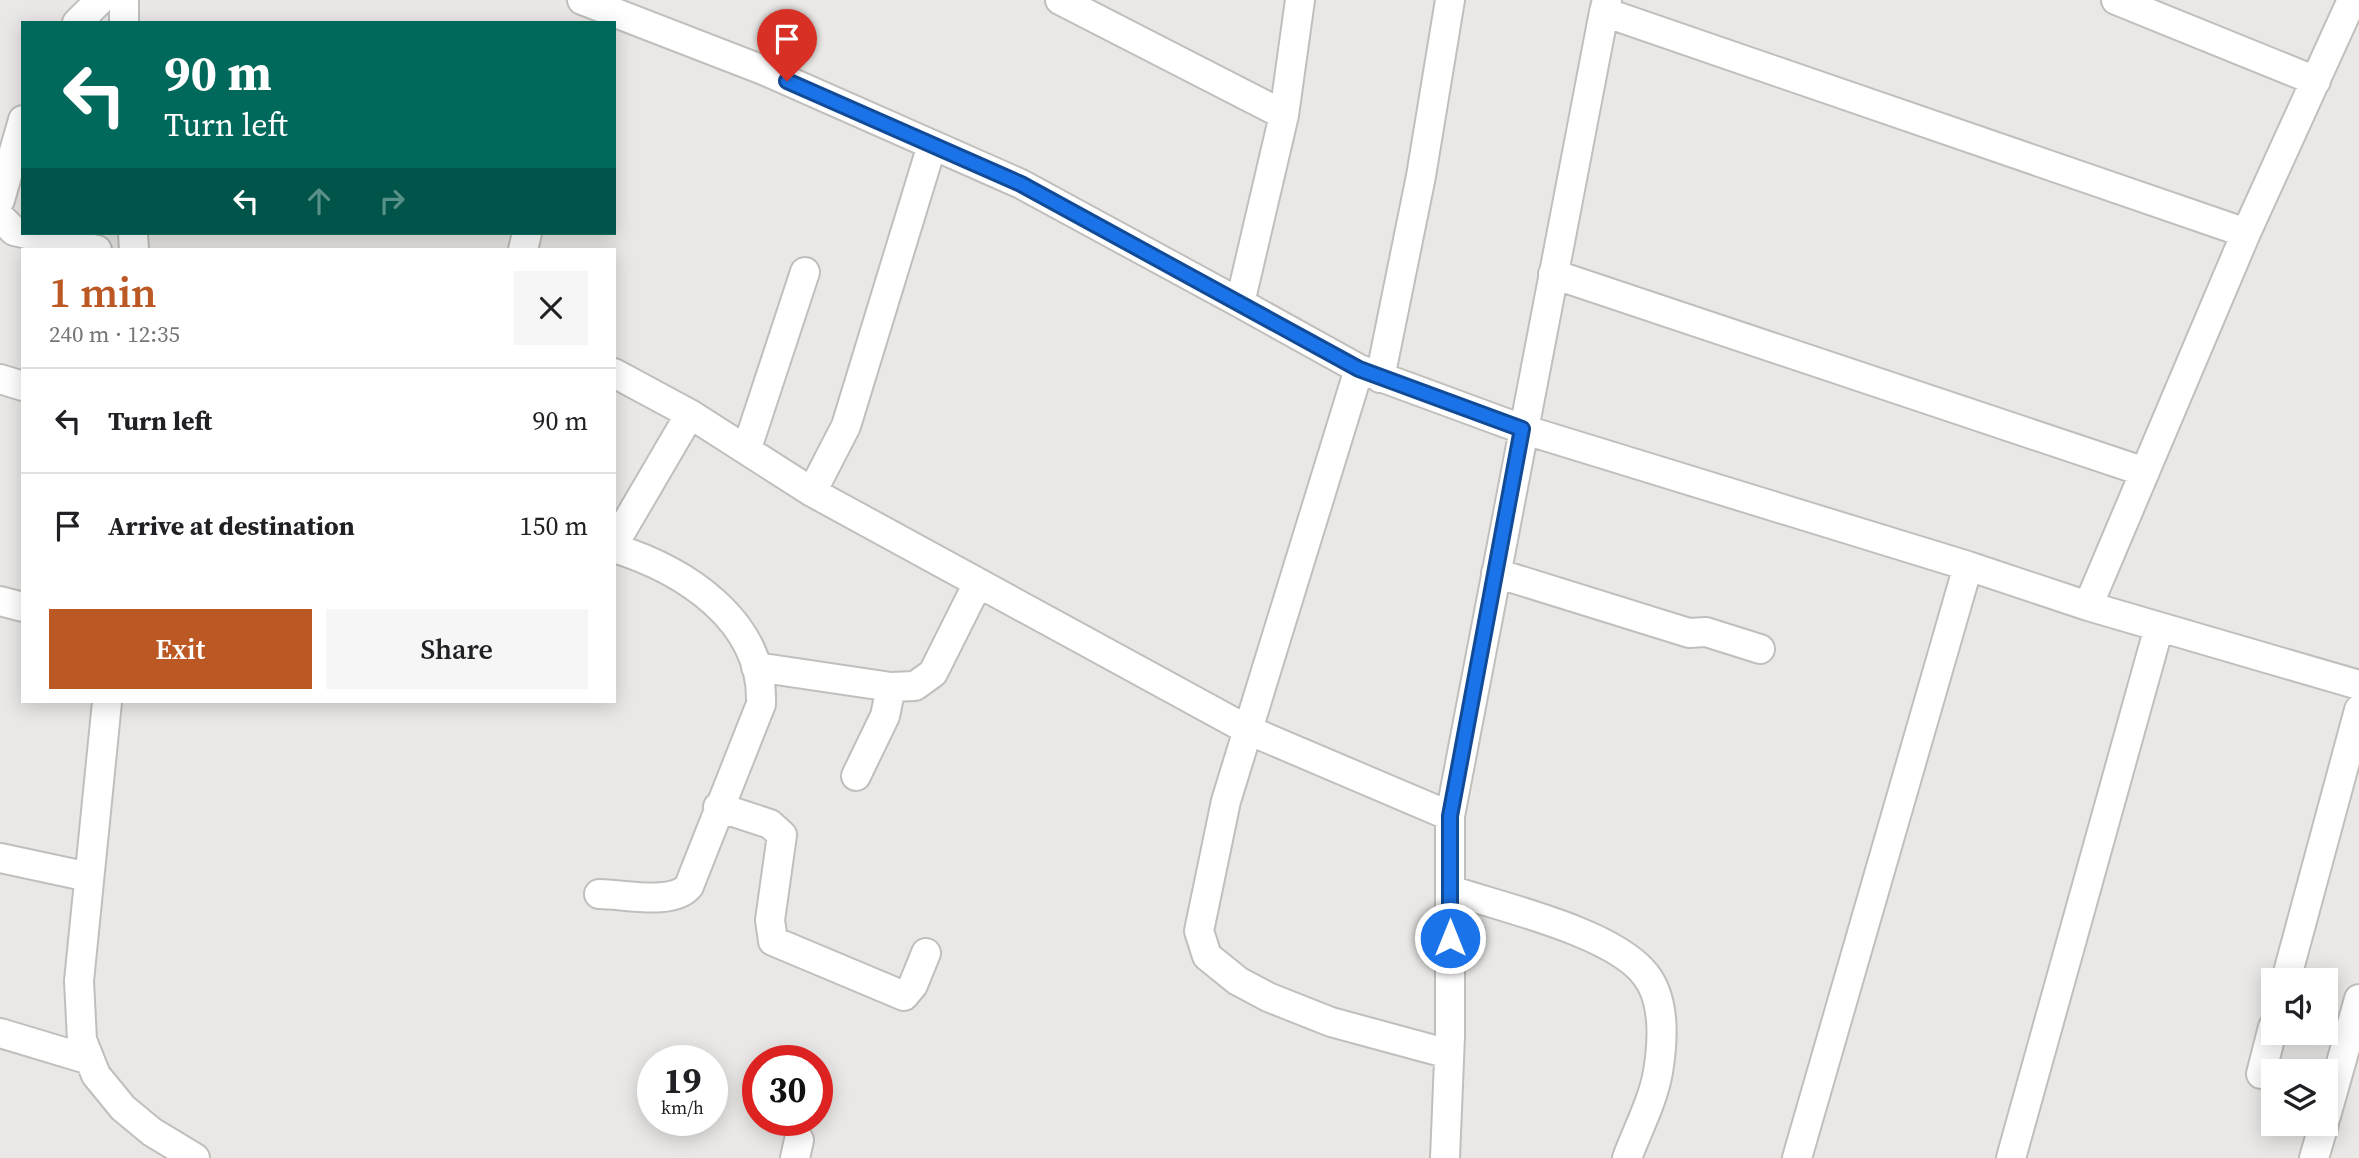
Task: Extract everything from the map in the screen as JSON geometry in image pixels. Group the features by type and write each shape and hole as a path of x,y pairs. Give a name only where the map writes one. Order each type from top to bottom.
{"street":[{"path":"79,21 100,0"},
{"path":"124,0 124,21"},
{"path":"582,0 762,70 1021,184 1369,373 1522,429 1968,566 2088,606 2359,685"},
{"path":"1060,0 1284,115"},
{"path":"1240,303 1284,115 1300,0"},
{"path":"1449,1054 1331,1022 1268,997 1238,981 1207,956 1199,931 1226,801 1369,373 1421,176 1450,0"},
{"path":"2116,0 2316,81"},
{"path":"2088,606 2246,233 2352,0"},
{"path":"1445,1158 1449,1054 1450,816 1522,429 1606,6 2246,233"},
{"path":"0,200 16,163 21,132"},
{"path":"812,492 846,426 932,145"},
{"path":"0,217 14,231 21,233"},
{"path":"31,235 88,248"},
{"path":"747,449 805,272"},
{"path":"1553,274 2145,472"},
{"path":"616,374 690,414 812,492 1248,730 1450,816"},
{"path":"0,379 21,385"},
{"path":"616,543 690,414"},
{"path":"599,894 667,898 683,894 689,886 761,704 762,684 757,667 735,625 710,597 688,579 649,559 616,547"},
{"path":"1797,1158 1968,566"},
{"path":"1496,573 1689,633 1706,632 1760,649"},
{"path":"757,667 891,687 915,686 933,673 978,583"},
{"path":"0,601 21,606"},
{"path":"2011,1158 2159,626"},
{"path":"856,776 885,716 891,687"},
{"path":"107,703 79,981 82,1040 96,1075 122,1108 152,1132 195,1158"},
{"path":"2289,968 2359,710"},
{"path":"718,807 770,824 782,835 770,920 773,941 904,996 914,985 926,953"},
{"path":"0,858 89,877"},
{"path":"1450,890 1590,937 1613,948 1646,975 1656,996 1663,1028 1658,1075 1627,1158"},
{"path":"2338,1073 2359,999"},
{"path":"0,1033 90,1060"},
{"path":"2314,1158 2320,1136"}],"route":[{"path":"787,81 1021,184 1359,369 1522,429 1450,816 1450,938"}]}
